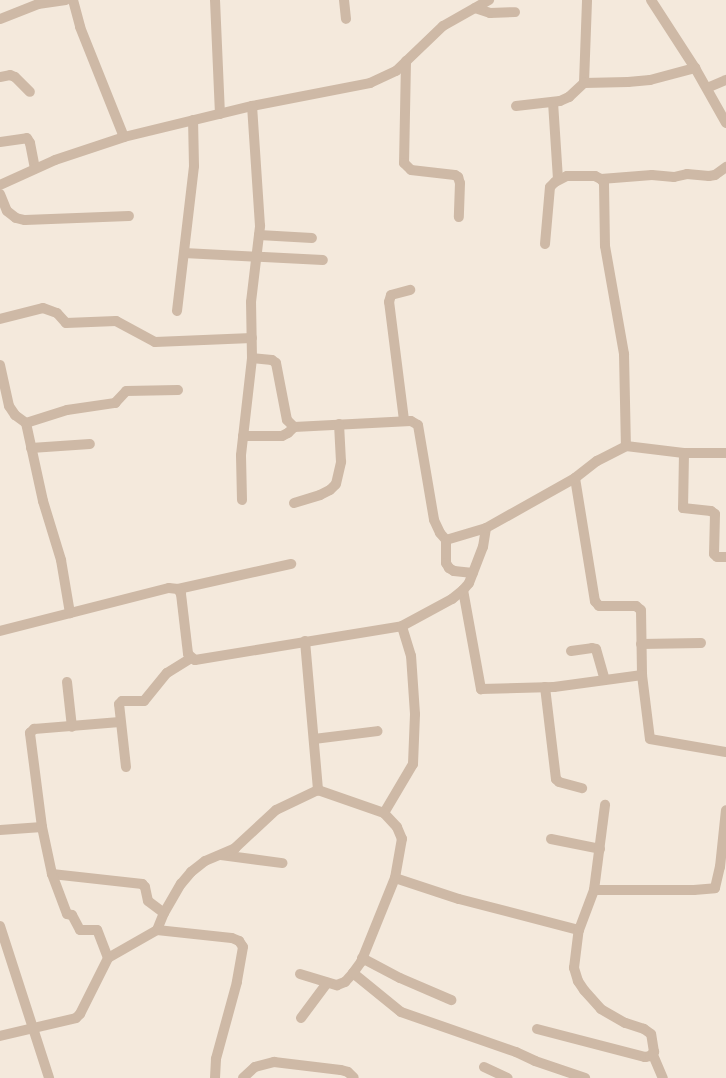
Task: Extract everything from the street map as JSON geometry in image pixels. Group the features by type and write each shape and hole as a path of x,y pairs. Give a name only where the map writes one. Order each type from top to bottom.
{"street":[{"path":"0,19 38,4 66,0"},
{"path":"73,0 80,27 124,137"},
{"path":"215,0 220,114"},
{"path":"344,0 346,19"},
{"path":"0,185 55,160 124,137 252,106 370,83 396,71 443,26 489,0"},
{"path":"516,106 553,102 570,97 584,83 587,0"},
{"path":"651,0 695,68 726,123"},
{"path":"475,8 490,13 515,12"},
{"path":"406,60 404,163 411,170 455,175 458,177 460,183 459,217"},
{"path":"584,83 650,80 695,68"},
{"path":"0,77 10,75 15,77 30,92"},
{"path":"707,88 726,80"},
{"path":"553,102 558,179"},
{"path":"242,500 241,455 252,358 251,302 260,226 252,106"},
{"path":"177,311 194,166 193,120"},
{"path":"0,142 27,138 30,143 35,169"},
{"path":"545,244 550,187 558,179 567,176 595,176 601,179 652,175 674,177 687,174 709,176 715,175 726,168"},
{"path":"601,179 604,183 605,246 624,354 626,446"},
{"path":"0,194 7,211 16,218 25,220 129,216"},
{"path":"259,234 312,238"},
{"path":"184,253 256,258 323,260"},
{"path":"404,420 389,302 391,295 410,290"},
{"path":"0,319 43,308 57,313 66,323 116,321 155,342 252,338"},
{"path":"252,358 272,360 276,363 287,420 294,427"},
{"path":"0,365 9,406 15,415 26,423 42,501 61,560 70,613"},
{"path":"26,423 67,410 115,403 126,391 178,390"},
{"path":"243,436 282,436 294,427 339,424 404,420 411,421 418,425 434,520 446,540 446,563 449,568 454,571 473,573"},
{"path":"294,503 320,495 330,490 336,484 341,462 339,424"},
{"path":"31,448 90,444"},
{"path":"446,540 486,528 575,478 597,461 626,446 684,453 726,453"},
{"path":"684,453 683,508 711,511 715,514 714,554 717,557 726,558"},
{"path":"575,478 595,601 599,606 638,607 641,610 642,675 650,739 726,752"},
{"path":"178,589 181,594 188,654 195,660 402,626 452,599 469,583 483,547 486,528"},
{"path":"0,631 169,588 178,589 292,564"},
{"path":"463,590 481,689 545,687 642,675"},
{"path":"384,813 413,764 415,714 411,656 402,626"},
{"path":"305,641 318,790"},
{"path":"641,644 701,643"},
{"path":"571,651 592,648 596,649 605,680"},
{"path":"126,767 119,704 122,701 144,701 167,673 191,658"},
{"path":"67,682 72,727"},
{"path":"545,687 556,779 559,782 582,788"},
{"path":"108,958 97,930 80,930 72,915 67,914 52,874 42,827 30,733 34,729 120,722"},
{"path":"314,739 378,731"},
{"path":"157,930 164,912 181,884 191,872 205,861 222,855 235,848 276,810 318,790 384,813 397,827 402,839 394,878 362,958 353,973 345,982 337,985 300,974"},
{"path":"605,805 594,890 579,930 574,968 578,981 601,1009 625,1024 648,1032 653,1038 653,1055 663,1078"},
{"path":"594,890 712,889 716,887 722,878 726,814"},
{"path":"0,830 42,827"},
{"path":"550,839 600,849"},
{"path":"222,855 282,863"},
{"path":"52,874 142,884 145,887 148,901 164,912"},
{"path":"394,878 459,899 579,930"},
{"path":"1,930 49,1078"},
{"path":"0,1036 33,1027 71,1020 80,1014 108,958 157,930 232,938 239,941 243,947 237,982 216,1059 215,1078"},
{"path":"362,958 412,984 451,1000"},
{"path":"353,973 401,1012 516,1052 535,1062 585,1078"},
{"path":"301,1018 327,982"},
{"path":"537,1029 646,1057 653,1055"},
{"path":"243,1078 255,1067 274,1062 341,1070 348,1072 354,1078"},
{"path":"484,1067 508,1078"}]}
